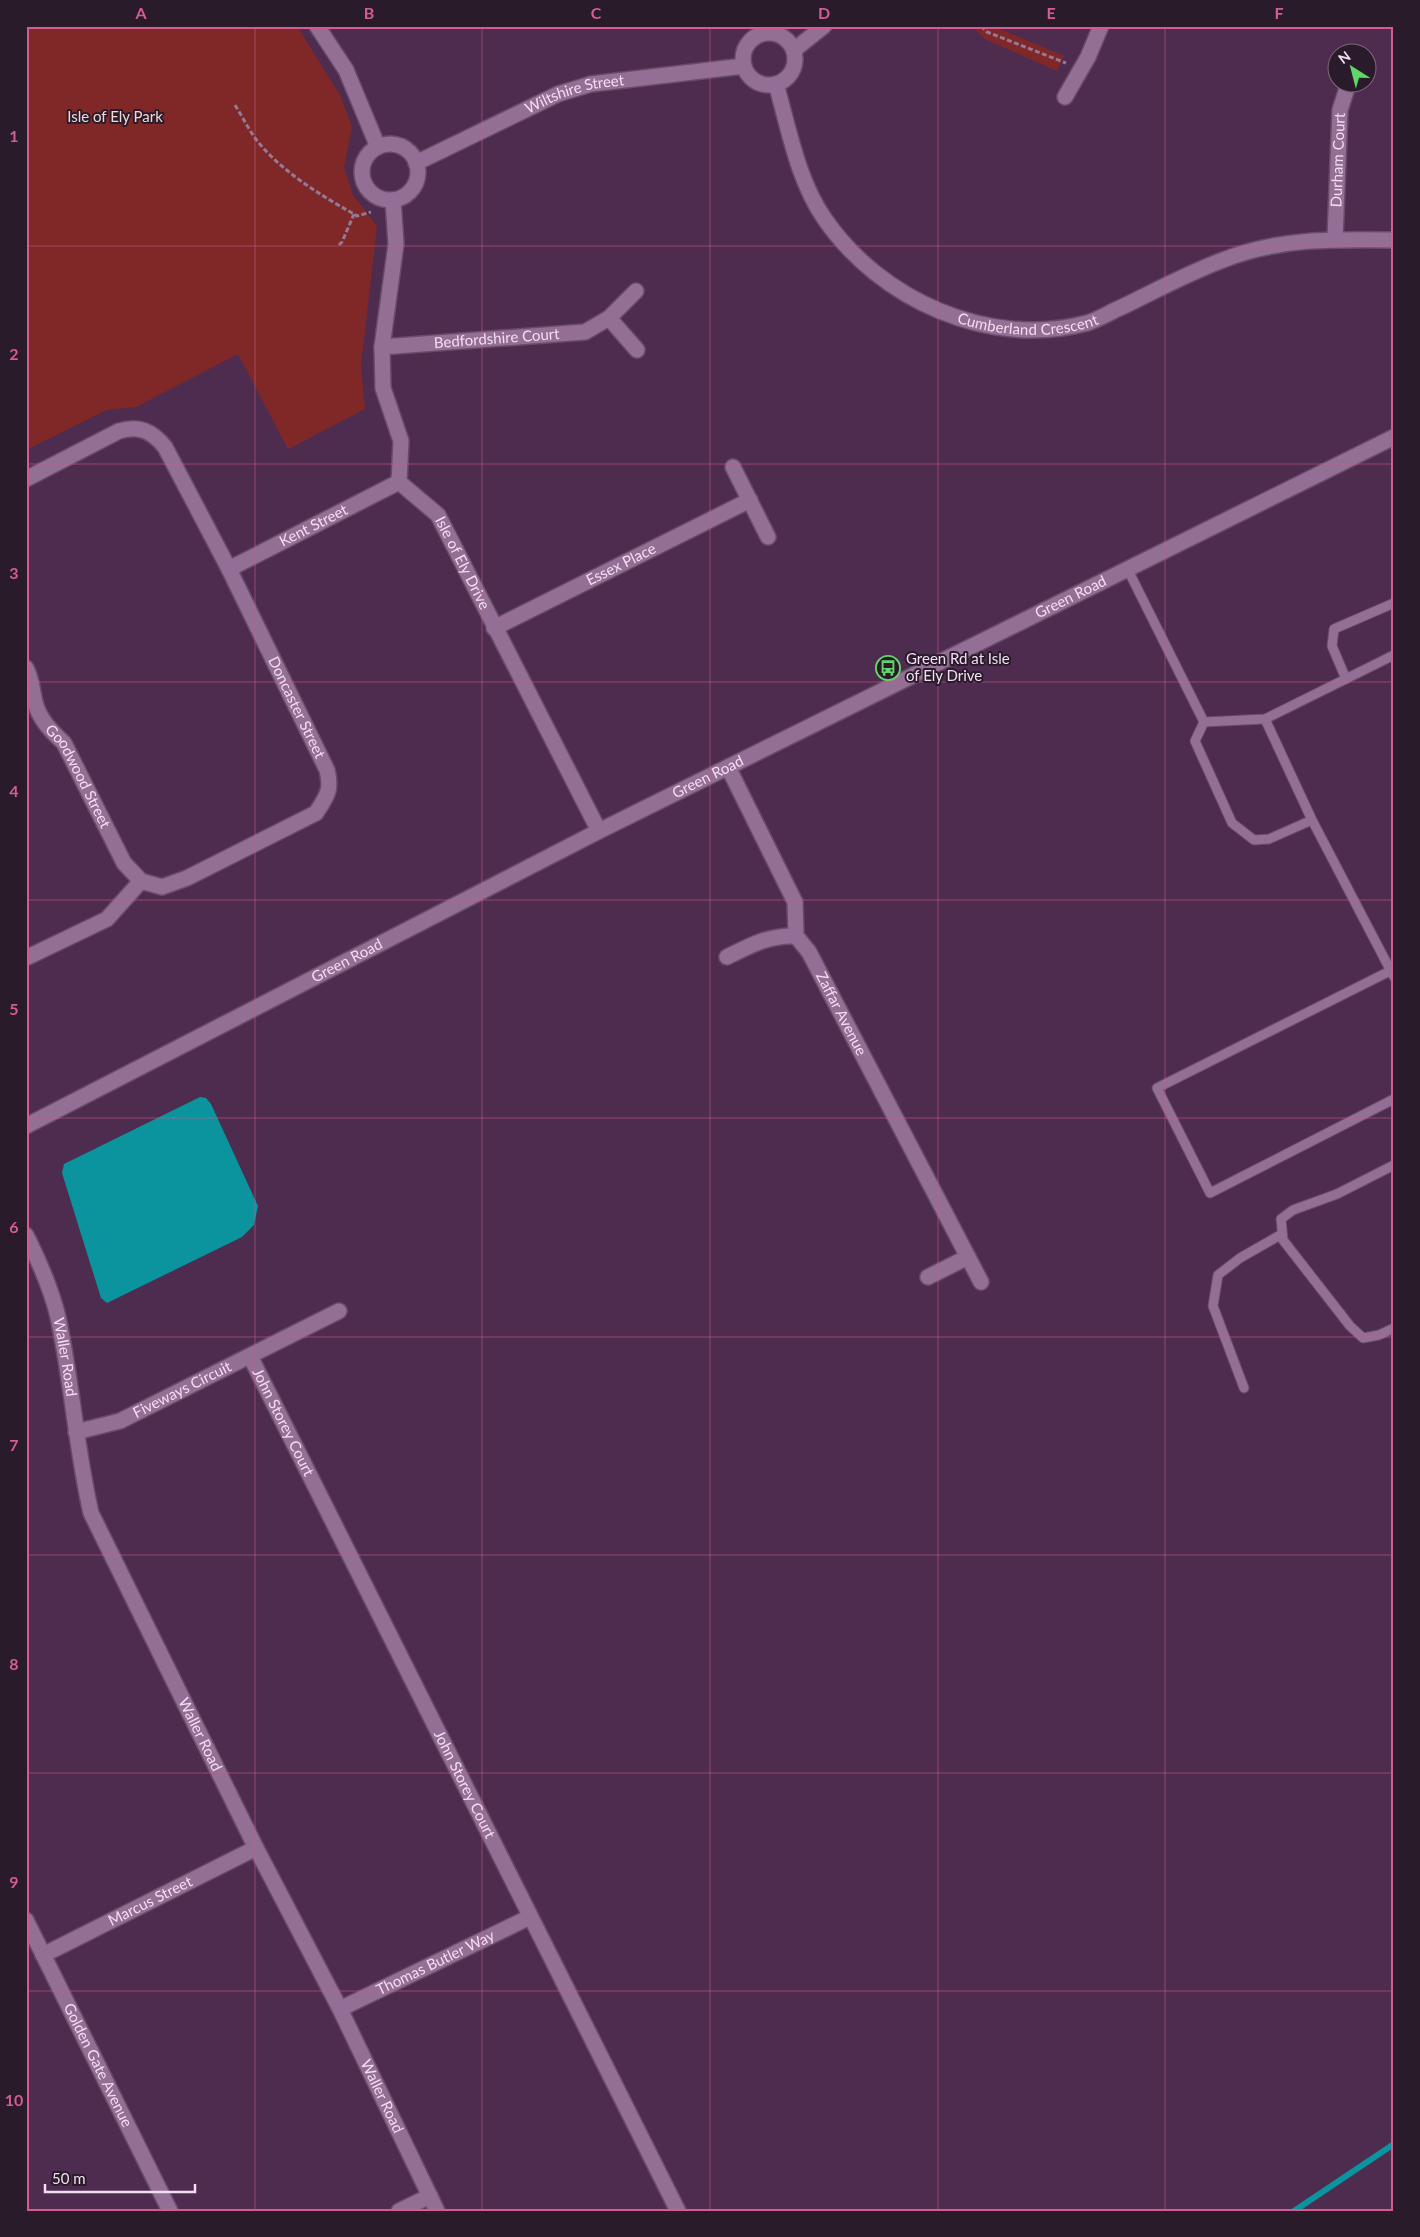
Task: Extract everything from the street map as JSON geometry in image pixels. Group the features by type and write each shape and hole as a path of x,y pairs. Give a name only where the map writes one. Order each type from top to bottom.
{"street":[{"path":"317,26 346,70 378,147"},
{"path":"794,50 824,26"},
{"path":"1065,97 1081,69 1101,26"},
{"path":"761,34 781,35 794,50 795,60 792,71 785,79 776,84 765,85 756,82 744,66 743,56 746,47 752,39 761,34"},
{"name":"Wiltshire Street","path":"416,163 558,94 591,84 744,66"},
{"name":"Cumberland Crescent","path":"776,84 803,178 824,218 853,252 887,282 927,306 964,320 1004,329 1045,331 1088,323 1222,260 1259,248 1300,241 1335,239 1394,240"},
{"name":"Durham Court","path":"1335,239 1340,110 1346,92"},
{"path":"389,144 401,146 410,153 416,163 418,175 414,187 405,196 393,200 376,197 368,191 363,182 361,172 364,162 370,153 378,147 389,144"},
{"path":"393,200 396,244 382,347 383,388 401,441 398,482"},
{"name":"Bedfordshire Court","path":"382,347 585,332 609,318 636,291"},
{"path":"609,318 637,350"},
{"name":"Doncaster Street","path":"26,479 119,431 133,427 147,431 157,437 165,447 229,569 327,770 330,786 326,799 316,814 179,881 162,887 141,880"},
{"name":"Green Road","path":"26,1126 598,831 1394,438"},
{"path":"733,467 768,537"},
{"name":"Kent Street","path":"229,569 398,482"},
{"name":"Isle of Ely Drive","path":"398,482 438,515 598,831"},
{"name":"Essex Place","path":"494,628 750,500"},
{"name":"Goodwood Street","path":"26,668 31,676 33,717 64,743 124,863 141,880"},
{"path":"727,957 764,939 779,935 796,936 795,902 728,767"},
{"path":"28,958 107,918 141,880"},
{"name":"Zaffar Avenue","path":"796,936 809,952 981,1282"},
{"name":"Waller Road","path":"26,1235 42,1269 57,1316 91,1513 256,1848 340,2009 437,2211"},
{"path":"928,1277 968,1257"},
{"name":"Fiveways Circuit","path":"76,1432 120,1421 338,1311"},
{"name":"John Storey Court","path":"250,1356 678,2211"},
{"name":"Marcus Street","path":"44,1955 256,1848"},
{"name":"Thomas Butler Way","path":"340,2009 530,1917"},
{"name":"Golden Gate Avenue","path":"26,1920 170,2211"},
{"path":"399,2211 430,2196"}],"lane":[{"path":"1128,570 1204,722"},
{"path":"1346,679 1332,646 1334,629 1394,603"},
{"path":"1204,722 1265,719 1394,655"},
{"path":"1265,719 1312,820 1392,974 1157,1088 1210,1193 1394,1099"},
{"path":"1204,722 1195,741 1232,822 1254,840 1269,839 1312,820"},
{"path":"1394,1165 1337,1194 1293,1210 1281,1219 1283,1240 1350,1326 1363,1338 1379,1335 1394,1328"},
{"path":"1244,1388 1212,1306 1218,1275 1240,1258 1282,1234"}],"path":[{"path":"982,26 987,32 1081,69"},
{"path":"235,105 255,138 274,158 307,184 357,216 371,212"},
{"path":"339,245 354,214"}],"green space":[{"name":"Isle of Ely Park","path":"26,26 297,26 340,95 352,127 344,167 353,195 377,226 361,366 365,409 288,449 238,354 136,407 107,410 26,450"},
{"path":"972,26 993,26 1064,56 1057,71 985,39"}],"shaded area":[{"path":"200,1097 206,1098 211,1104 258,1206 254,1225 242,1237 107,1303 101,1298 62,1173 64,1164"}],"waterway":[{"path":"1294,2211 1394,2144"}],"place":[{"name":"Green Rd at Isle of Ely Drive","path":"888,668"}]}
